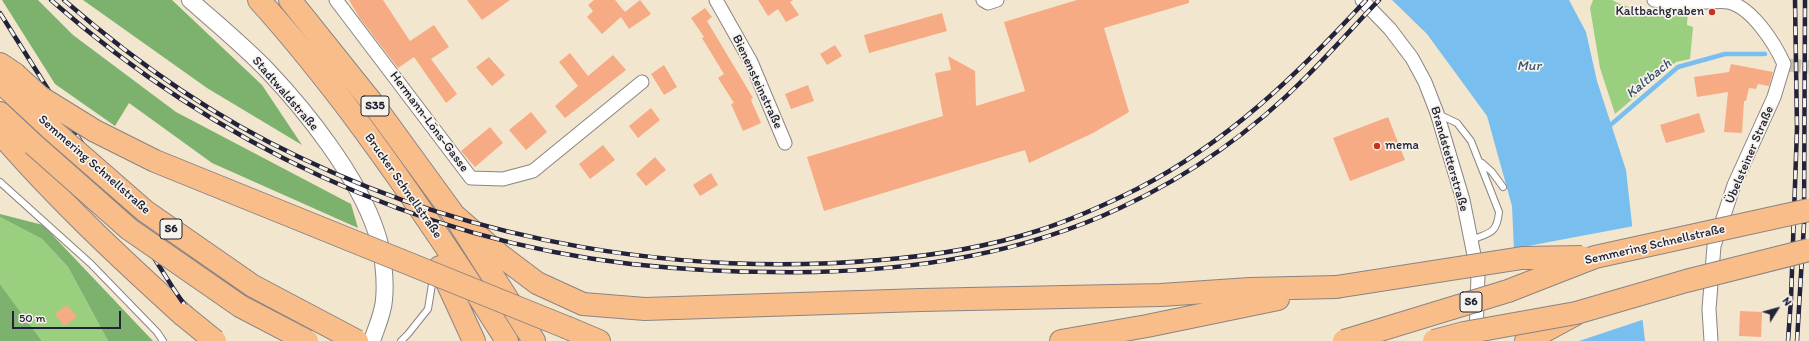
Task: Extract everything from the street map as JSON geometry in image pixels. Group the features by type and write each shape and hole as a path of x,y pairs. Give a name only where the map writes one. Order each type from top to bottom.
{"highway":[{"name":"Brucker Schnellstraße","path":"259,0 275,17 387,161 507,341"},
{"name":"Brucker Schnellstraße","path":"290,0 374,105 454,216 534,341"},
{"path":"5,77 95,131 156,161 599,341"},
{"name":"Semmering Schnellstraße","path":"5,77 51,129 145,211 253,286 357,341"},
{"name":"Semmering Schnellstraße","path":"0,113 27,151 129,229 240,306 307,341"},
{"path":"0,133 27,151 101,240 183,315 215,341"},
{"path":"405,187 474,341"},
{"name":"Semmering Schnellstraße","path":"1343,341 1508,291 1595,257 1809,210"},
{"path":"454,216 500,255 537,283 583,304 645,309 921,300 1160,295 1250,289 1336,287"},
{"name":"S6","path":"1434,341 1464,333 1576,313 1686,281 1809,250"},
{"path":"1061,341 1147,326 1336,287 1522,258 1595,257"},
{"path":"1526,341 1576,313"}],"street":[{"name":"Stadtwaldstraße","path":"190,0 268,71 313,124 340,162 364,201 377,232 384,272 384,301 372,341"},
{"name":"Hermann-Löns-Gasse","path":"336,0 471,178 503,179 533,171 642,82"},
{"name":"Bienensteinstraße","path":"716,0 751,62 785,143"},
{"path":"984,0 988,2 997,0"},
{"name":"Brandstetterstraße","path":"1362,0 1390,29 1412,58 1425,82 1437,113 1463,200 1478,276 1476,341"},
{"path":"1654,0 1667,2 1729,1"},
{"name":"Übelsteiner Straße","path":"1712,341 1709,309 1714,246 1734,185 1774,97 1786,65 1775,45 1764,30 1751,16 1729,1"}],"lane":[{"path":"1437,113 1457,123 1471,141 1481,162 1499,212 1498,225 1490,232 1471,240"},
{"path":"1481,162 1492,172 1503,187"},
{"path":"0,182 91,264 157,332 163,341"},
{"path":"400,341 408,334 428,309 437,258"}],"green space":[{"path":"2,0 38,0 73,35 176,112 351,204 358,228 212,163 129,103 115,126 55,84"},
{"path":"83,0 172,0 262,85 302,145 207,88"},
{"path":"1593,0 1612,0 1651,14 1688,10 1687,25 1693,27 1690,59 1676,62 1615,114 1600,68 1590,8"},
{"path":"0,214 43,225 153,341 108,341 68,267 42,239 0,217"},
{"path":"0,217 42,239 68,267 108,341 42,341 0,284"},
{"path":"0,284 42,341 0,341"}],"water":[{"name":"Mur","path":"1392,0 1569,0 1586,32 1597,81 1626,170 1645,341 1518,341 1512,206 1487,116 1427,34"}],"pier":[{"path":"1634,226 1645,319 1579,341 1516,341 1512,249"}],"building":[{"path":"349,0 383,0 410,41 434,25 449,47 431,59 457,94 446,103 414,57 398,68 359,17"},
{"path":"467,0 510,0 482,20"},
{"path":"594,0 615,0 625,12 640,0 651,14 629,29 621,17 602,34 587,17 593,11 588,5"},
{"path":"758,0 793,0 790,2 799,15 786,22 778,9 768,16"},
{"path":"1077,0 1189,0 1189,3 1104,28 1129,112 1093,133 1029,163 1025,150 824,211 807,157 943,116 935,73 951,70 948,56 975,71 976,106 1025,91 1004,22"},
{"path":"705,8 712,17 707,21 753,98 751,100 761,123 743,131 731,104 734,103 718,78 724,74 702,38 704,37 691,18"},
{"path":"942,13 947,31 869,53 864,35"},
{"path":"835,45 842,56 827,65 820,54"},
{"path":"570,53 588,76 613,55 626,70 565,118 555,106 578,86 559,62"},
{"path":"489,57 505,75 492,86 476,67"},
{"path":"1731,64 1773,72 1769,86 1758,84 1756,89 1749,88 1746,101 1744,101 1742,133 1724,132 1728,92 1697,97 1694,77 1729,72"},
{"path":"664,65 677,87 664,95 651,74"},
{"path":"808,85 814,101 791,109 785,94"},
{"path":"651,108 660,120 638,138 629,126"},
{"path":"531,112 547,132 526,150 509,130"},
{"path":"1699,113 1705,132 1666,143 1660,125"},
{"path":"1388,117 1405,160 1350,181 1333,138"},
{"path":"490,127 503,143 475,167 461,151"},
{"path":"603,145 615,160 590,179 579,164"},
{"path":"655,157 666,170 646,186 636,174"},
{"path":"711,173 718,185 700,196 693,185"},
{"path":"67,305 77,317 64,326 55,314"},
{"path":"1740,311 1762,312 1761,337 1739,336"}],"waterway":[{"name":"Kaltbach","path":"1607,128 1678,67 1725,54 1765,54"}],"tunnel":[{"path":"1788,65 1809,67"}],"railway":[{"path":"51,0 114,51 180,98 249,140 321,176 395,207 472,232 551,251 649,266 719,271 772,272 861,270 950,260 1036,240 1079,225 1120,208 1196,166 1243,133 1287,96 1379,0"},
{"path":"64,0 119,45 176,87 236,124 299,157 367,187 437,212 509,232 582,247 656,258 731,263 806,264 899,258 939,253 999,242 1050,227 1113,201 1170,171 1201,150 1260,105 1314,54 1366,0"},
{"path":"1788,341 1791,299 1797,128 1795,0"},
{"path":"1797,341 1804,224 1805,0"},
{"path":"0,13 173,288 209,341"}],"place":[{"name":"Kaltbachgraben","path":"1712,12"},
{"name":"mema","path":"1377,146"}]}
